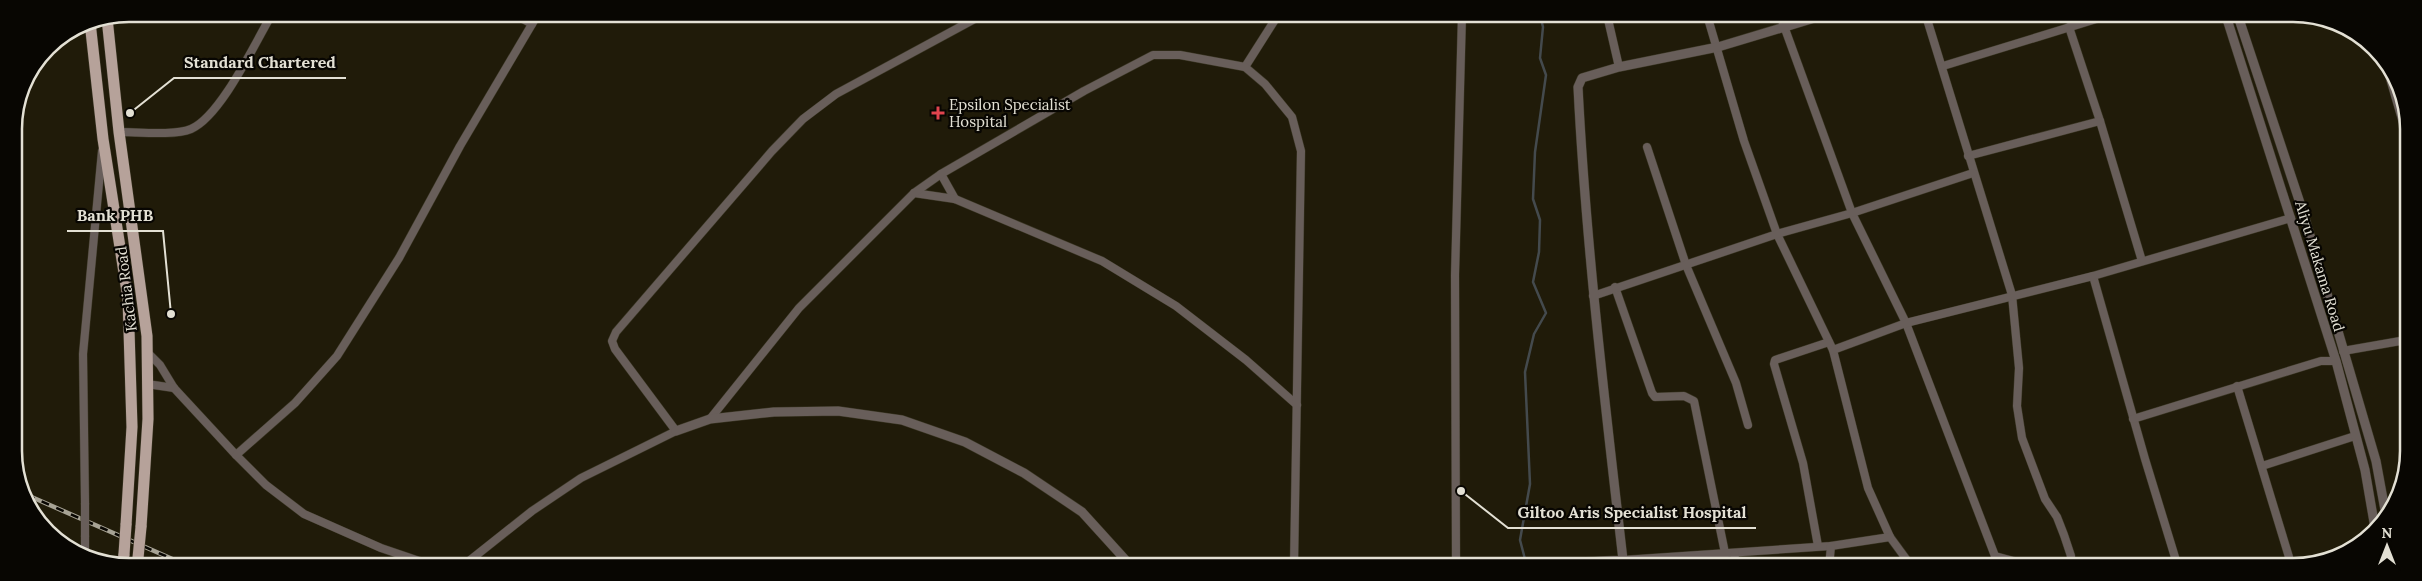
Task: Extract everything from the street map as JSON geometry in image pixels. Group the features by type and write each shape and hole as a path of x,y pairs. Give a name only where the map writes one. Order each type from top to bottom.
{"main road":[{"name":"Kachia Road","path":"107,25 119,132 145,314 147,439 138,558"},
{"name":"Kachia Road","path":"91,30 103,139 124,268 130,339 132,436 123,558"}],"street":[{"path":"1245,67 1273,22"},
{"path":"1456,558 1456,275 1462,22"},
{"path":"1609,22 1619,67"},
{"path":"1710,22 1744,142 1777,234 1833,350 1868,488 1890,537 1905,558"},
{"path":"1782,22 1852,213 1906,323 1994,556 2001,558"},
{"path":"1623,558 1593,296 1583,185 1578,88 1582,78 1619,67 1718,47 1799,22"},
{"path":"1928,22 2012,296 2019,368 2018,406 2022,438 2045,499 2057,517 2071,558"},
{"path":"1943,66 2087,22"},
{"name":"Aliyu Makama Road","path":"2228,22 2336,361 2365,470 2374,521"},
{"name":"Aliyu Makama Road","path":"2240,22 2304,215 2376,460 2384,506"},
{"path":"119,132 181,131 191,128 204,120 220,103 267,23"},
{"path":"676,431 615,349 612,340 616,332 802,119 836,94 968,23"},
{"path":"236,455 295,403 337,356 399,258 460,146 532,24"},
{"path":"2069,28 2100,121 2142,261"},
{"path":"710,419 799,308 914,193 941,174 1084,90 1153,55 1180,55 1245,67 1265,84 1292,117 1301,151 1294,558"},
{"path":"2250,92 2263,89"},
{"path":"1968,156 2100,121"},
{"path":"85,548 83,354 103,139"},
{"path":"1647,148 1686,265 1736,383 1748,426"},
{"path":"1593,296 1615,287 1777,234 1852,213 1973,173"},
{"path":"941,174 955,199"},
{"path":"914,193 955,199 1102,261 1176,306 1246,360 1297,405"},
{"path":"1833,350 1906,323 2093,276 2291,218"},
{"path":"2093,276 2133,419 2175,558"},
{"path":"1615,287 1652,393 1655,397 1684,396 1694,401 1725,553"},
{"path":"2343,351 2400,341"},
{"path":"1818,546 1803,463 1774,364 1775,360 1829,342"},
{"path":"147,352 160,365 174,388 266,485 304,514 382,548 411,558"},
{"path":"2133,419 2320,361 2336,361"},
{"path":"147,384 174,388"},
{"path":"2237,386 2290,558"},
{"path":"473,558 532,511 581,478 676,431 710,419 774,412 838,411 902,420 965,442 1024,473 1082,512 1123,558"},
{"path":"2262,466 2355,436"},
{"path":"1682,558 1725,553 1831,546 1890,537"},
{"path":"1830,558 1831,546"},
{"path":"1735,553 1735,558"}],"waterway":[{"path":"1525,558 1520,540 1530,484 1525,372 1534,334 1546,313 1533,282 1539,252 1540,220 1533,199 1535,152 1546,75 1540,58 1542,22"}],"railway":[{"path":"33,498 170,558"}],"place":[{"name":"Standard Chartered","path":"130,113"},
{"name":"Epsilon Specialist Hospital","path":"938,113"},
{"name":"Bank PHB","path":"171,314"},
{"name":"Giltoo Aris Specialist Hospital","path":"1461,491"}]}
